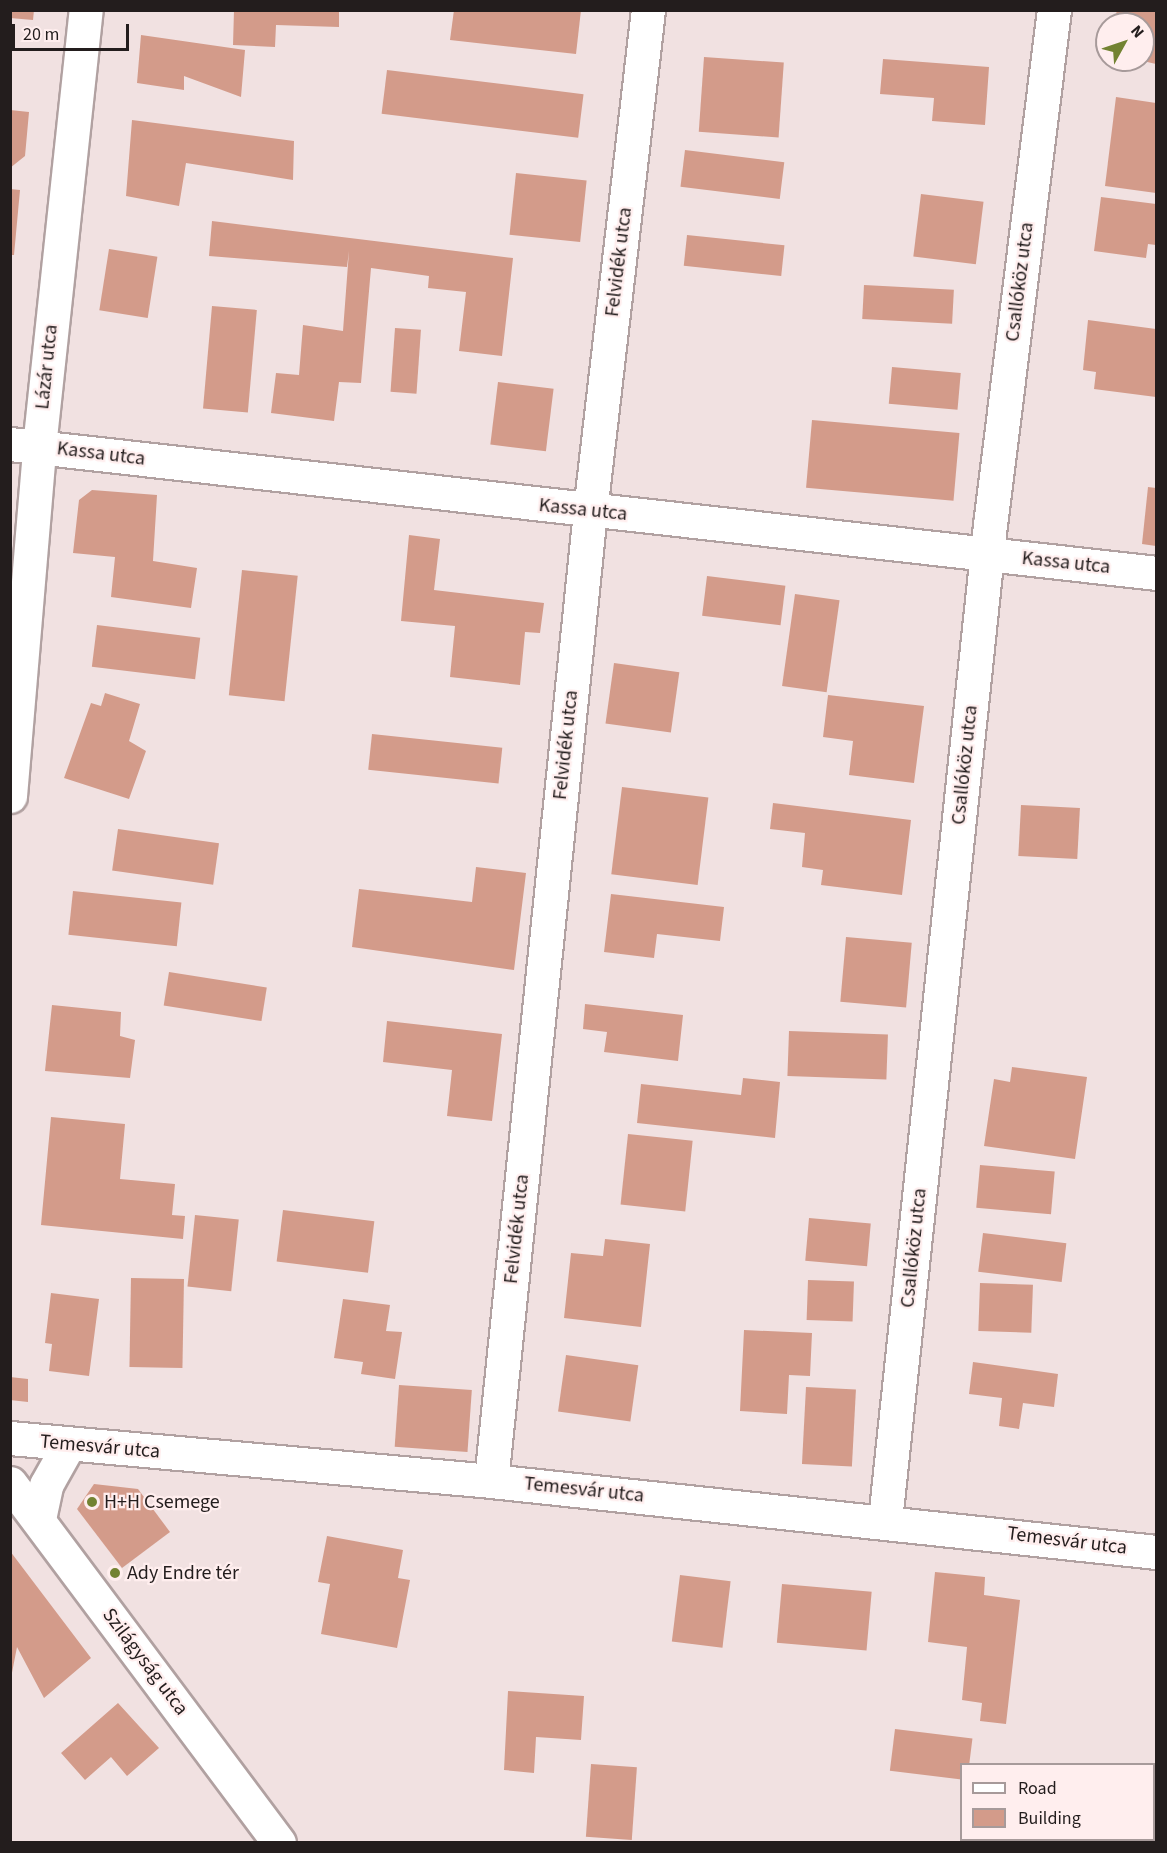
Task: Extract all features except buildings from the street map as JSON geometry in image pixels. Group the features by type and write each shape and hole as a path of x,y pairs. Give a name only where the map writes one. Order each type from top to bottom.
{"street":[{"name":"Lázár utca","path":"10,796 25,445 86,10"},
{"name":"Felvidék utca","path":"491,1481 590,511 648,10"},
{"name":"Csallóköz utca","path":"885,1520 987,554 1054,10"},
{"name":"Kassa utca","path":"25,445 590,511 1156,573"},
{"name":"Temesvár utca","path":"10,1438 491,1481 885,1520 1156,1552"},
{"path":"39,1519 46,1485 69,1444"},
{"name":"Szilágyság utca","path":"10,1483 279,1842"}],"place":[{"name":"H+H Csemege","path":"92,1502"},
{"name":"Ady Endre tér","path":"115,1573"}]}
